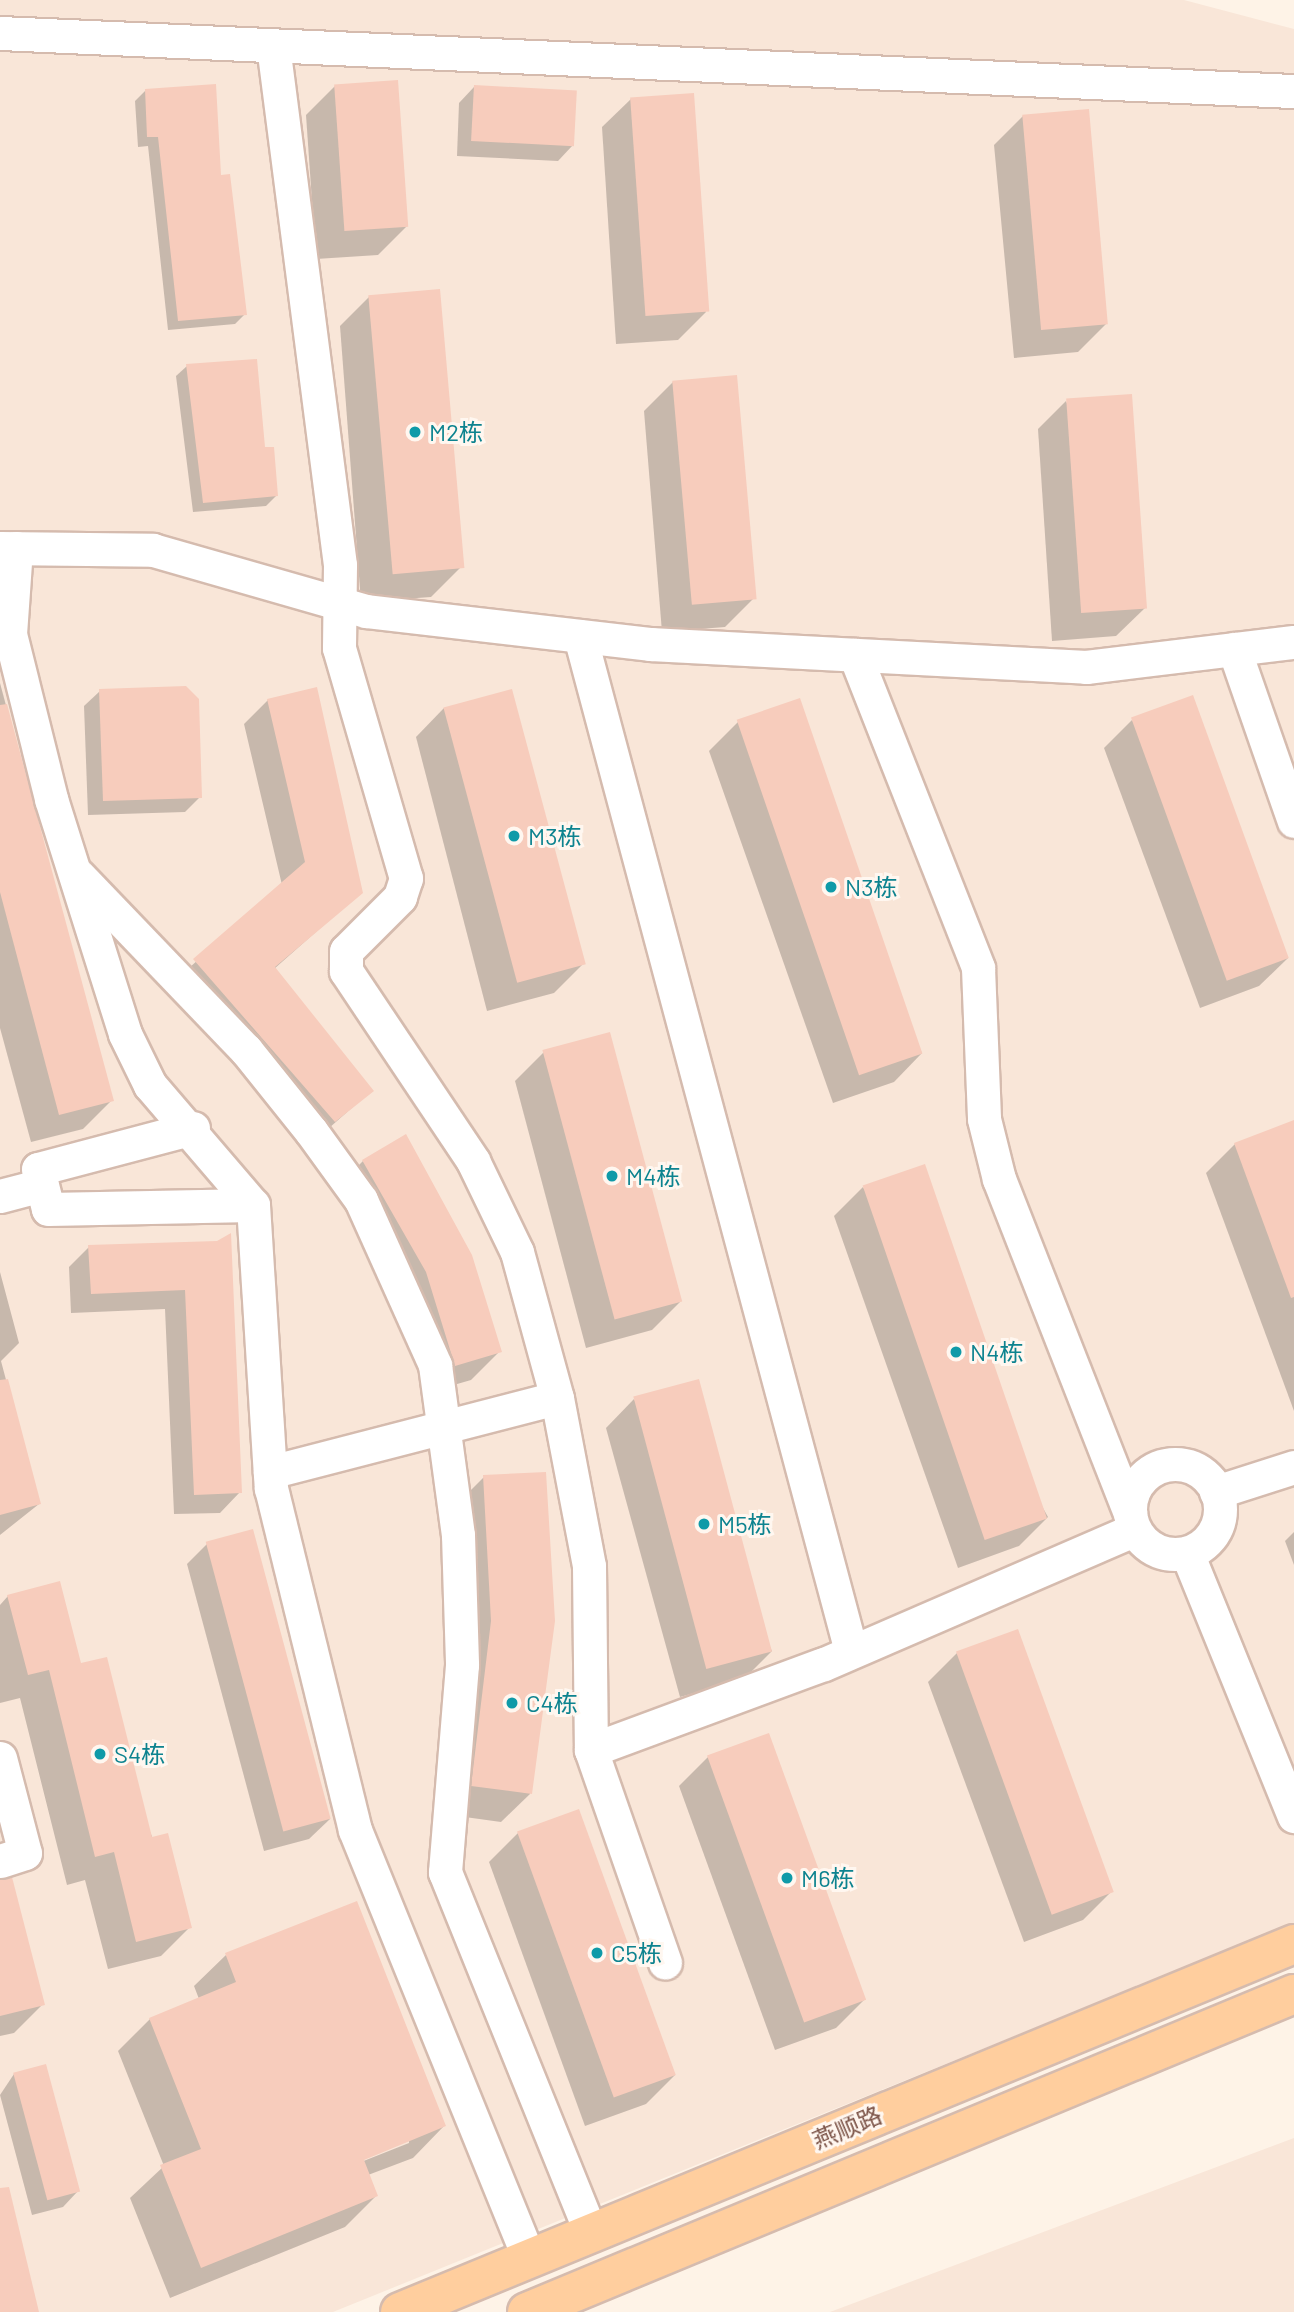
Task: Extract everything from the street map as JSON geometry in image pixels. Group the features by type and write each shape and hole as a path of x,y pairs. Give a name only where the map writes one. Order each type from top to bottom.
{"main road":[{"name":"燕顺路","path":"400,2312 1294,1944"},
{"name":"燕顺路","path":"527,2312 1294,1994"}],"lane":[{"path":"0,33 1294,91"},
{"path":"275,61 340,565 339,648 406,878 400,897 345,951 346,971 473,1161 517,1252 557,1398 589,1566 591,1750 665,1962"},
{"path":"529,2259 355,1830 270,1472 253,1205 193,1128 150,1085 125,1034 73,870 10,634 8,548 153,550 338,604 580,636 855,655 1086,667 1294,642"},
{"path":"580,636 851,1651"},
{"path":"1234,649 1294,821"},
{"path":"855,655 978,968 984,1119 999,1179 1132,1522 1161,1553 1195,1549 1218,1523 1216,1492 1196,1469 1168,1464 1140,1480 1132,1522"},
{"path":"73,870 246,1050 361,1200 435,1365 448,1426 462,1665 445,1872 591,2233"},
{"path":"193,1128 38,1169 48,1209 253,1205"},
{"path":"0,1196 42,1185"},
{"path":"270,1472 557,1398"},
{"path":"1216,1492 1294,1466"},
{"path":"591,1750 851,1651 1132,1522"},
{"path":"1195,1549 1294,1769"},
{"path":"1195,1549 1294,1816"},
{"path":"0,1758 25,1853 0,1861"}],"shaded area":[{"path":"0,0 1184,0 1294,29 1294,1923 333,2312 0,2312"},
{"path":"1294,2138 1294,2312 830,2312"}],"building":[{"path":"398,80 408,227 344,231 334,84"},
{"path":"216,84 221,175 230,174 247,315 178,321 158,137 147,137 145,89"},
{"path":"474,85 577,90 574,146 471,141"},
{"path":"694,93 709,311 645,316 630,97"},
{"path":"1089,109 1108,324 1041,330 1022,115"},
{"name":"M2栋","path":"440,289 464,568 393,574 368,295"},
{"path":"257,359 265,447 274,447 278,496 203,503 186,364"},
{"path":"737,375 757,599 692,605 672,381"},
{"path":"1132,394 1147,608 1081,613 1066,399"},
{"path":"186,686 199,699 202,798 103,801 99,689"},
{"path":"317,687 363,893 275,967 374,1091 335,1122 193,959 305,862 267,699"},
{"name":"M3栋","path":"512,689 586,964 517,983 443,707"},
{"path":"1193,695 1289,958 1227,981 1131,718"},
{"name":"N3栋","path":"800,698 922,1054 859,1075 737,720"},
{"path":"7,704 114,1101 59,1115 0,892 0,705"},
{"name":"M4栋","path":"610,1032 682,1301 615,1320 542,1050"},
{"path":"1294,1120 1294,1297 1291,1298 1234,1143"},
{"path":"406,1134 472,1255 502,1352 455,1366 426,1272 362,1160"},
{"name":"N4栋","path":"925,1164 1047,1519 985,1540 863,1185"},
{"path":"231,1233 242,1493 194,1495 185,1290 91,1294 88,1245 217,1241"},
{"path":"8,1379 41,1504 0,1515 0,1380"},
{"name":"M5栋","path":"699,1379 772,1651 706,1669 633,1397"},
{"name":"C4栋","path":"546,1472 555,1621 532,1794 471,1786 491,1621 483,1475"},
{"path":"253,1529 331,1819 283,1831 206,1542"},
{"name":"S4栋","path":"60,1581 81,1663 107,1657 152,1837 168,1833 192,1928 136,1942 114,1852 95,1857 49,1670 28,1675 7,1595"},
{"path":"1018,1629 1114,1892 1052,1915 956,1652"},
{"name":"M6栋","path":"769,1733 866,2000 804,2022 707,1756"},
{"name":"C5栋","path":"579,1809 676,2075 614,2098 517,1832"},
{"path":"12,1877 45,2005 0,2016 0,1880"},
{"path":"357,1901 446,2126 364,2160 378,2196 201,2268 160,2165 201,2149 149,2018 236,1982 225,1953"},
{"path":"46,2064 80,2192 47,2200 13,2073"},
{"path":"9,2187 39,2312 0,2312 0,2188"}],"place":[{"name":"M2栋","path":"415,432"},
{"name":"M3栋","path":"514,836"},
{"name":"N3栋","path":"831,887"},
{"name":"M4栋","path":"612,1176"},
{"name":"N4栋","path":"956,1352"},
{"name":"M5栋","path":"704,1524"},
{"name":"C4栋","path":"512,1703"},
{"name":"S4栋","path":"100,1754"},
{"name":"M6栋","path":"787,1878"},
{"name":"C5栋","path":"597,1953"}]}
